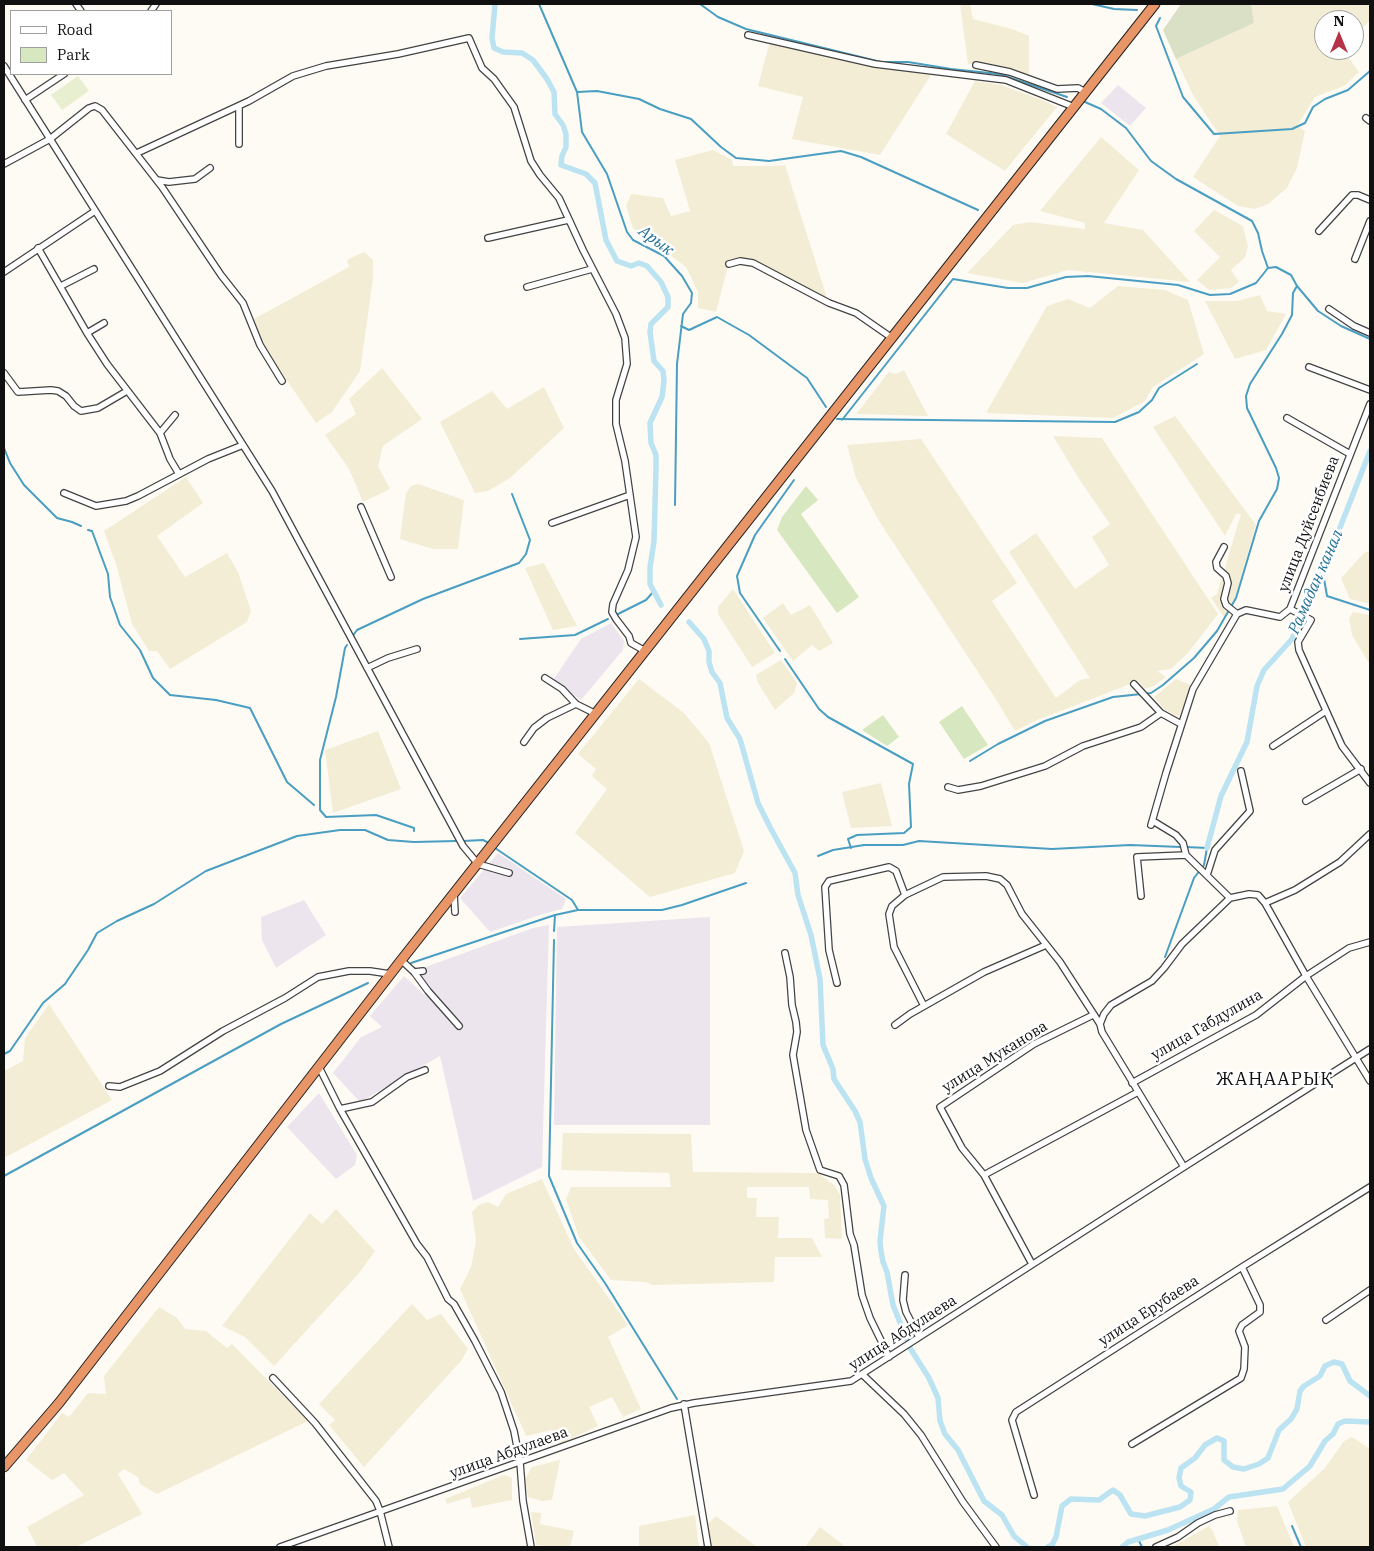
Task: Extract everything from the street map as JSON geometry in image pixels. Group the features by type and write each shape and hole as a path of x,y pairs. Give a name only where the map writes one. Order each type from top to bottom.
{"highway":[{"path":"4,1467 59,1403 390,974 1155,4"}],"street":[{"path":"748,35 875,64 1006,80 1074,107"},
{"path":"136,153 239,106 293,76 313,69 398,54 469,38 482,68 494,79 514,107 531,161 559,198 621,326 627,349 627,364 616,400 616,424 625,461 636,537 628,570 613,604 612,612 629,636 632,644 645,651"},
{"path":"4,66 282,509 463,846 478,864 509,873"},
{"path":"976,66 1010,72 1056,89 1078,88 1085,92"},
{"path":"25,100 62,75"},
{"path":"4,164 50,139 89,108 95,106 102,110 157,180 243,303 260,345 282,381"},
{"path":"239,106 239,144"},
{"path":"157,180 169,182 195,179 210,168"},
{"path":"1319,231 1352,195 1358,195 1370,200"},
{"path":"4,272 95,211"},
{"path":"488,238 568,220"},
{"path":"1355,258 1370,221"},
{"path":"38,248 87,333 127,391 160,433 170,459 179,474"},
{"path":"729,264 740,261 753,263 829,303 856,313 892,338"},
{"path":"60,286 94,269"},
{"path":"527,287 592,269"},
{"path":"1329,309 1354,326 1370,333"},
{"path":"87,333 104,323"},
{"path":"1309,367 1370,390"},
{"path":"4,373 18,392 58,391 81,411 98,408 127,391"},
{"name":"улица Дуйсенбиева","path":"1237,614 1246,610 1280,617 1290,609 1370,404"},
{"path":"160,433 175,415"},
{"path":"1287,418 1350,454"},
{"path":"64,493 88,504 99,506 126,501 208,459 243,445"},
{"path":"552,523 630,496"},
{"path":"361,507 391,577"},
{"path":"1224,547 1216,562 1217,568 1226,576 1228,582 1224,599 1226,605 1237,614 1193,689 1152,823 1176,835 1183,843 1186,855 1230,898"},
{"path":"1290,609 1311,620 1298,642 1299,650 1342,746 1370,783"},
{"path":"367,668 388,658 417,649"},
{"path":"545,678 562,689 576,704 596,714"},
{"path":"1134,684 1161,713 1181,724"},
{"path":"524,742 534,728 547,718 576,704"},
{"path":"1273,746 1326,711"},
{"path":"948,786 958,790 981,786 1045,766 1083,746 1141,728 1161,713"},
{"path":"1306,801 1361,769"},
{"path":"1207,876 1215,850 1250,811 1241,772"},
{"path":"1265,904 1295,890 1340,862 1370,834"},
{"path":"1141,896 1138,858 1186,855"},
{"path":"837,983 829,950 825,887 829,881 889,867 896,871 906,895"},
{"path":"924,1006 894,947 890,914 892,906 906,895 943,877 986,876 1000,879 1007,885 1022,914 1060,962 1100,1024 1102,1032 1132,1083 1184,1166"},
{"path":"454,894 455,912"},
{"path":"1100,1024 1104,1014 1111,1005 1152,981 1182,944 1230,898 1249,894 1258,895 1370,1081"},
{"name":"улица Габдулина","path":"1132,1083 1256,1015 1306,976 1349,948 1370,942"},
{"path":"895,1025 984,972 1046,945"},
{"path":"785,953 796,1022 792,1055 806,1130 820,1170 839,1176 844,1185 850,1234 854,1245 862,1295 870,1318 889,1357"},
{"path":"401,960 414,972 459,1026"},
{"path":"108,1086 120,1087 160,1071 223,1031 318,978 349,971 370,971 390,974"},
{"path":"414,972 423,971"},
{"name":"улица Муканова","path":"1032,1264 984,1174 962,1148 940,1107 1034,1044 1093,1015"},
{"name":"улица Абдулаева","path":"280,1547 684,1404 834,1385 851,1381 1184,1166 1370,1049"},
{"path":"319,1067 340,1109 417,1244 427,1257 448,1299 454,1304 476,1341 501,1392 514,1430 531,1547"},
{"path":"340,1109 372,1102 407,1077 425,1070"},
{"path":"984,1174 1138,1092"},
{"name":"улица Ерубаева","path":"1034,1495 1012,1420 1016,1412 1370,1187"},
{"path":"1132,1444 1241,1378 1244,1369 1245,1347 1239,1331 1242,1325 1260,1312 1260,1305 1242,1267"},
{"path":"904,1274 903,1300 906,1312 919,1337"},
{"path":"1326,1320 1370,1290"},
{"path":"863,1375 904,1414 920,1435 963,1502 996,1547"},
{"path":"273,1378 315,1423 376,1501 389,1547"},
{"path":"684,1404 708,1547"},
{"path":"1156,1547 1178,1537 1216,1515 1230,1511"}],"shaded area":[{"path":"960,4 970,4 973,19 1012,29 1029,36 1029,75 986,65 968,64"},
{"path":"1251,4 1370,4 1370,20 1364,26 1364,10 1314,10 1314,60 1350,60 1359,72 1344,86 1315,97 1297,126 1305,131 1297,168 1287,188 1268,204 1255,209 1238,206 1193,177 1220,136 1193,95 1176,59 1254,23"},
{"path":"770,41 877,67 931,75 880,155 792,139 803,97 758,86"},
{"path":"975,81 1001,85 1057,107 1005,171 946,134"},
{"path":"1118,85 1146,108 1130,126 1101,103"},
{"path":"1101,137 1139,170 1104,223 1143,230 1190,282 1068,270 1023,283 967,273 1013,225 1030,222 1085,229 1085,223 1040,211"},
{"path":"713,150 732,160 733,166 785,165 827,298 747,259 730,259 716,312 698,308 698,292 686,267 633,228 626,206 631,194 663,198 671,216 690,211 675,160"},
{"path":"1214,210 1243,226 1248,246 1245,257 1231,270 1239,282 1231,288 1209,290 1197,280 1220,257 1194,231"},
{"path":"364,252 373,260 373,279 360,371 332,412 316,423 265,348 254,319 349,267 347,260"},
{"path":"1118,286 1165,290 1188,300 1204,354 1153,387 1145,401 1113,418 986,413 1047,306 1068,299 1090,308"},
{"path":"1260,295 1267,311 1286,314 1266,350 1235,359 1205,301 1237,301"},
{"path":"382,368 422,419 383,446 378,466 390,489 363,502 349,469 325,435 356,414 349,399"},
{"path":"904,370 928,416 856,414 889,372 896,374"},
{"path":"544,387 564,428 510,478 488,491 475,493 440,422 492,391 507,409"},
{"path":"1175,416 1256,525 1235,597 1224,617 1211,598 1217,594 1241,514 1236,514 1225,536 1153,427"},
{"path":"1053,436 1102,438 1218,614 1188,653 1171,669 1157,671 1166,677 1154,686 1144,689 1138,681 1037,720 1015,731 879,521 856,478 847,445 921,439 1017,583 992,601 1056,698 1080,680 1090,678 1009,552 1036,533 1075,589 1109,565 1092,537 1110,524 1081,482"},
{"path":"186,477 203,503 157,536 185,577 227,553 238,572 251,611 247,622 170,669 157,651 149,651 132,624 116,564 104,531"},
{"path":"418,484 464,500 458,549 433,549 400,539 406,493 411,486"},
{"path":"1370,551 1370,604 1350,599 1341,578 1364,553"},
{"path":"544,563 577,626 553,630 525,568"},
{"path":"733,589 775,653 752,667 718,614 718,607"},
{"path":"783,603 791,615 810,605 833,643 819,651 812,645 793,661 763,618"},
{"path":"1353,612 1370,615 1370,665 1352,635 1349,618"},
{"path":"611,623 624,641 623,650 581,700 553,680 581,639"},
{"path":"781,660 797,683 794,693 775,710 758,683 756,675"},
{"path":"639,679 684,713 709,743 744,851 735,873 650,897 575,833 607,789 592,776 596,769 578,754"},
{"path":"1176,679 1191,685 1179,717 1165,710 1154,697"},
{"path":"378,731 401,789 333,813 325,750"},
{"path":"881,783 892,826 851,828 842,792"},
{"path":"498,853 566,899 562,909 490,932 460,898"},
{"path":"304,900 326,935 276,968 262,940 261,917"},
{"path":"710,917 710,1125 554,1125 557,927"},
{"path":"549,925 542,1167 473,1201 440,1056 360,1102 333,1073 361,1037 382,1027 370,1016 404,976 426,996 420,969 533,928"},
{"path":"49,1004 112,1100 4,1158 4,1071 23,1061 25,1038"},
{"path":"319,1093 357,1155 355,1165 336,1179 287,1127"},
{"path":"563,1133 691,1134 693,1172 818,1173 835,1186 840,1195 842,1239 825,1238 824,1219 829,1218 828,1200 810,1199 809,1187 747,1187 747,1198 757,1198 756,1217 779,1217 778,1238 812,1238 822,1257 775,1257 774,1282 652,1285 646,1282 611,1280 579,1237 566,1199 571,1187 671,1187 669,1173 561,1170"},
{"path":"542,1179 574,1249 628,1325 608,1337 641,1409 623,1417 612,1397 589,1407 598,1426 560,1444 552,1430 526,1436 460,1289 471,1267 476,1241 472,1212 479,1205 488,1202 498,1207 506,1194"},
{"path":"336,1209 375,1251 360,1272 274,1366 245,1337 222,1326 310,1213 322,1224"},
{"path":"412,1304 427,1320 441,1314 468,1349 461,1361 364,1467 329,1425 335,1420 319,1404"},
{"path":"159,1307 177,1318 185,1329 206,1331 227,1348 232,1344 308,1421 157,1494 140,1484 138,1477 124,1469 118,1474 142,1514 76,1547 37,1547 27,1527 84,1495 64,1473 52,1480 26,1460 62,1413 69,1417 88,1393 106,1394 104,1376"},
{"path":"1352,1437 1370,1449 1370,1547 1306,1547 1288,1502 1325,1468 1344,1441"},
{"path":"560,1460 552,1500 542,1501 528,1497 525,1479 532,1467"},
{"path":"504,1475 512,1478 512,1500 472,1508 470,1497 447,1504 445,1499"},
{"path":"1277,1506 1294,1547 1246,1547 1237,1521 1238,1510"},
{"path":"531,1512 541,1513 540,1524 574,1531 570,1547 536,1545"},
{"path":"695,1515 699,1547 639,1547 639,1526"},
{"path":"716,1516 757,1547 712,1547 708,1524"},
{"path":"1209,1526 1219,1547 1172,1547"},
{"path":"820,1527 846,1547 805,1547"}],"green space":[{"path":"1181,4 1251,4 1254,23 1176,59 1163,30"},
{"path":"78,76 89,91 62,110 51,95"},
{"path":"806,486 818,500 801,514 859,597 837,613 777,530 782,517"},
{"path":"962,706 988,745 964,759 939,722"},
{"path":"883,715 899,737 887,746 862,730"}],"waterway":[{"path":"495,4 492,38 494,48 503,52 522,53 533,60 547,79 554,92 555,114 563,125 566,134 566,147 561,165 586,174 595,183 606,240 617,261 631,266 639,263 647,266 661,282 668,297 668,307 651,324 650,332 654,361 663,371 664,381 662,397 650,423 651,443 656,455 654,541 650,584 661,605"},
{"name":"Арык","path":"539,4 577,92 582,132 607,174 627,232 633,240 664,256 682,276 692,293 691,303 683,314 677,364 675,505"},
{"path":"700,4 718,17 746,29 881,62 908,62 999,74 1067,97"},
{"path":"1092,4 1114,9 1137,10"},
{"path":"1160,18 1156,26 1183,97 1214,134 1292,129 1305,123 1313,107 1325,99 1348,90 1370,71"},
{"path":"577,92 597,91 639,99 660,109 691,119 721,147 736,158 769,161 841,151 861,157 978,210"},
{"path":"1085,102 1101,109 1126,128 1151,161 1176,179 1252,221 1258,233 1268,268"},
{"path":"842,420 953,279 1008,288 1027,288 1066,277 1088,276 1178,285 1210,295 1230,294 1256,283 1268,268 1276,267 1291,275 1297,286 1318,311 1341,326 1370,339"},
{"path":"970,761 998,744 1045,721 1113,697 1151,693 1194,658 1217,631 1236,598 1259,521 1277,489 1279,478 1276,468 1247,408 1246,396 1250,384 1292,315 1293,293 1297,286"},
{"path":"681,326 689,330 717,317 749,335 807,378 826,407"},
{"path":"837,419 1115,422 1139,412 1152,400 1159,388 1197,364"},
{"path":"4,448 10,463 24,485 57,518 81,526"},
{"name":"Рамадан канал","path":"1207,848 1221,796 1247,742 1257,686 1264,670 1292,639 1314,594 1370,451"},
{"path":"780,651 740,593 737,576 755,535 794,480"},
{"path":"352,637 357,630 423,599 519,563 526,554 530,540 512,494"},
{"path":"88,530 92,531 108,574 110,597 120,625 140,650 153,678 170,695 216,700 250,708 287,782 314,805"},
{"path":"1323,573 1327,596 1370,610"},
{"path":"616,615 646,600 654,591"},
{"path":"520,639 575,635 608,619"},
{"path":"689,622 704,639 709,651 709,662 712,672 720,683 727,718 740,739 758,803 795,873 798,895 811,935 820,979 823,1045 833,1069 834,1079 860,1122 865,1159 871,1178 884,1206 880,1241 881,1251 893,1305 907,1340"},
{"path":"347,645 320,760 320,810 326,817 376,815 414,828 414,831"},
{"path":"785,659 819,709 828,717 913,764 909,784 911,827 904,833 857,835 848,839 851,848"},
{"path":"4,1054 10,1051 43,1003 65,984 97,933 117,921 154,904 206,871 297,836 340,830 365,830 388,840 414,842 456,841"},
{"path":"463,841 483,840 487,842"},
{"path":"818,856 833,850 864,845 903,845 919,841 1052,849 1130,845 1181,847"},
{"path":"1165,957 1194,878 1204,865 1207,848 1186,847"},
{"path":"495,848 572,900 578,910"},
{"path":"411,963 555,915 578,910 662,910 746,883"},
{"path":"554,931 555,915"},
{"path":"554,940 549,1176 577,1243 605,1283 677,1399"},
{"path":"4,1176 281,1024 368,983"},
{"path":"910,1348 929,1378 938,1398 940,1421 945,1434 958,1450 984,1501 1002,1515 1014,1536 1027,1547"},
{"path":"1048,1547 1052,1545 1056,1537 1062,1506 1071,1499 1099,1500 1113,1490 1120,1495 1131,1514 1145,1516 1180,1507 1190,1500 1191,1492 1181,1486 1179,1478 1181,1468 1195,1458 1205,1445 1217,1438 1224,1441 1224,1460 1233,1467 1244,1469 1259,1464 1268,1458 1279,1430 1291,1419 1297,1409 1300,1391 1304,1386 1320,1376 1325,1366 1334,1362 1342,1364 1350,1381 1370,1396"},
{"path":"1122,1547 1128,1542 1168,1530 1214,1509 1229,1497 1283,1489 1310,1466 1338,1424 1345,1421 1370,1422"},
{"path":"1292,1526 1301,1547"},
{"path":"1138,1539 1142,1547"}],"district":[{"name":"ЖАҢААРЫҚ","path":"1275,1080"}]}
